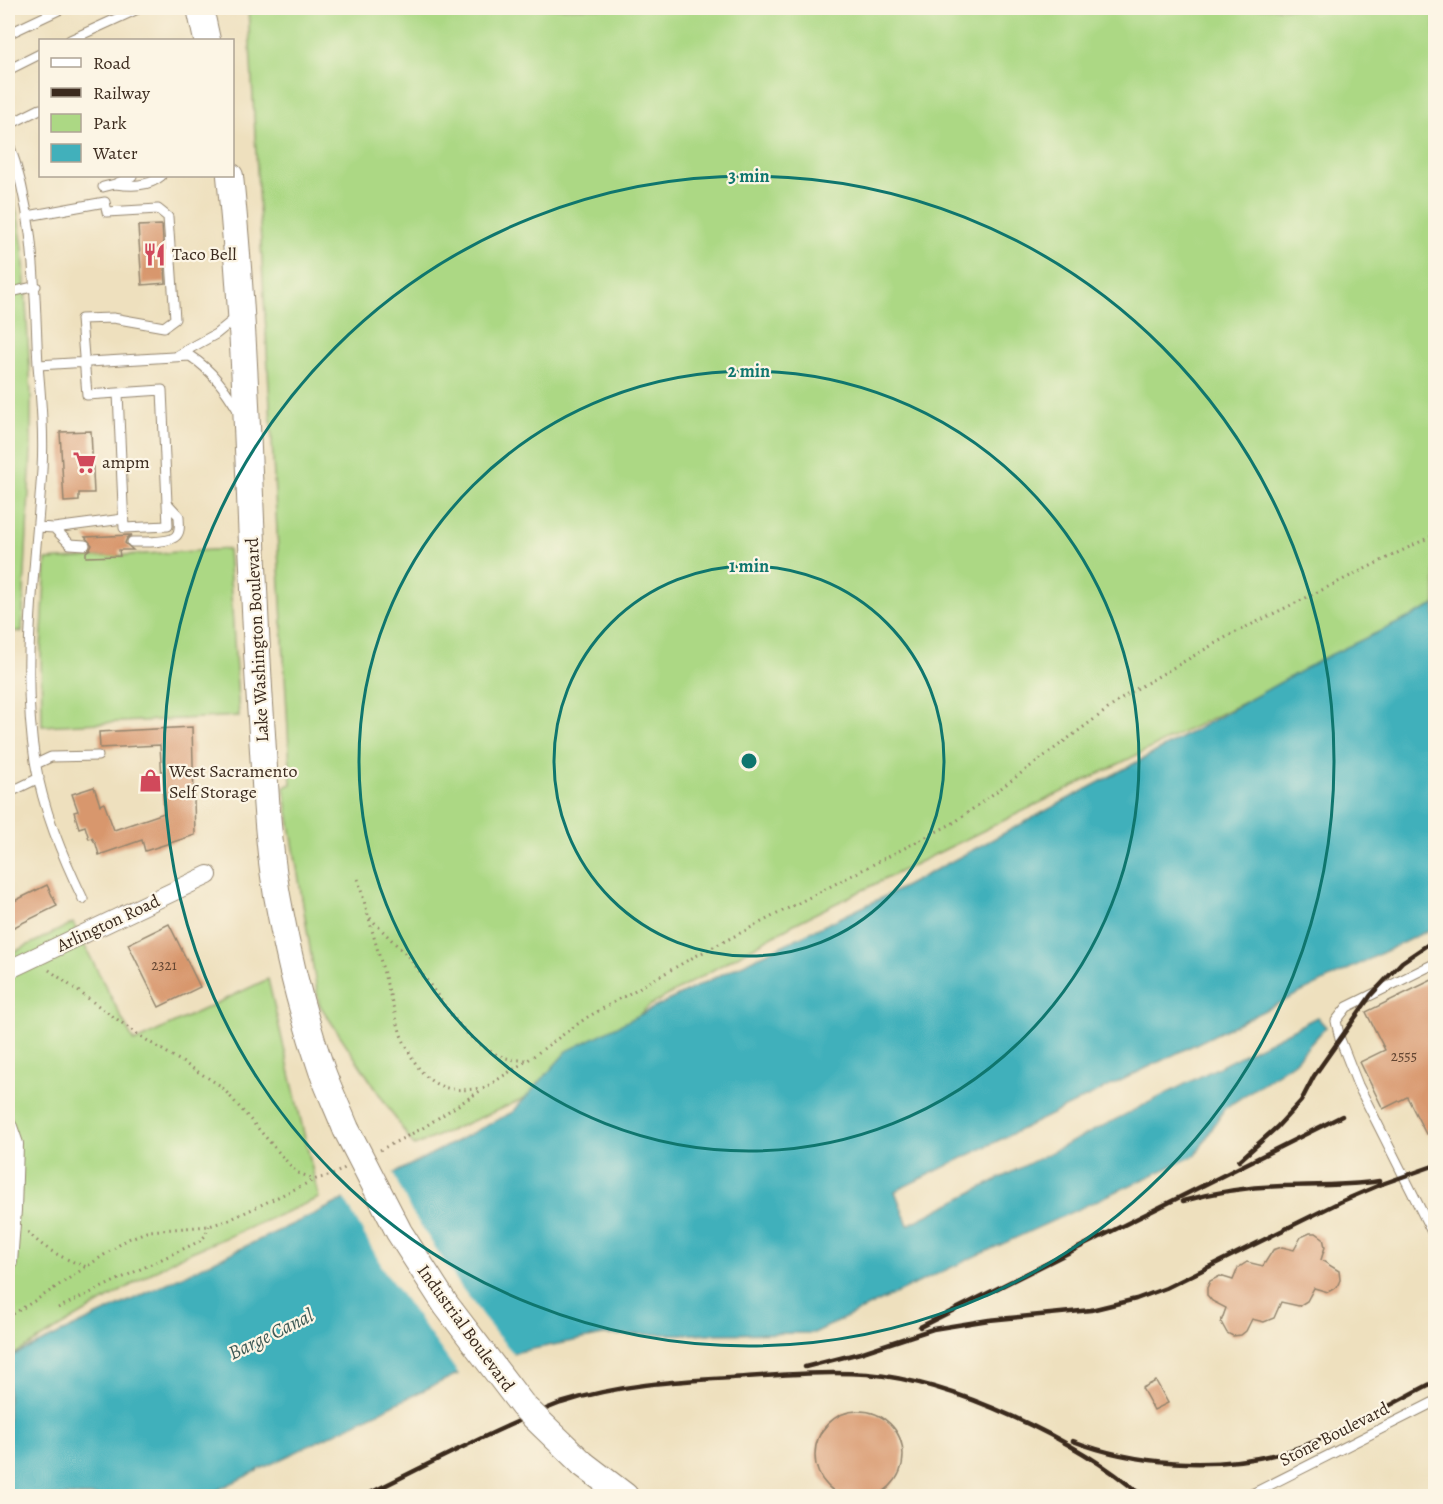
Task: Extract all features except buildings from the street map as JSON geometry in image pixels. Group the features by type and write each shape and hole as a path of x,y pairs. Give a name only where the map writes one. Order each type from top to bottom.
{"main road":[{"path":"200,8 207,39"},
{"name":"Lake Washington Boulevard","path":"230,177 241,314 256,642 267,808 279,909 300,998 322,1071 346,1129"},
{"name":"Industrial Boulevard","path":"346,1129 399,1232 446,1305 523,1406 583,1464 625,1497"}],"street":[{"name":"Arlington Road","path":"8,970 208,875"},
{"path":"8,1127 14,1144 8,1262"}],"lane":[{"path":"8,34 63,8"},
{"path":"72,39 140,8"},
{"path":"8,70 39,54"},
{"path":"8,125 39,110"},
{"path":"8,141 28,216 36,286 38,365 43,423 29,687 36,764 55,836 83,899"},
{"path":"103,187 130,177"},
{"path":"115,184 135,186 150,183 159,177"},
{"path":"28,216 105,202 107,212 158,209 168,217 175,319 164,327 113,318 81,319 87,395 162,390 168,526 124,528 118,393"},
{"path":"8,290 36,286"},
{"path":"178,355 230,324 241,314"},
{"path":"38,365 190,356 209,370 231,398 246,424"},
{"path":"132,542 165,540 177,535 179,516 167,503"},
{"path":"38,527 54,528 123,519"},
{"path":"54,528 70,544 85,545"},
{"path":"36,764 51,758 99,756"},
{"path":"8,794 39,778"},
{"path":"1436,963 1347,1007 1336,1021 1340,1039 1358,1085 1436,1240"},
{"name":"Stone Boulevard","path":"1248,1497 1436,1401"}],"path":[{"path":"371,1155 421,1129 528,1060 586,1018 690,959 955,822 1131,692 1228,636 1436,534"},
{"path":"358,879 401,1035 416,1065 425,1076 448,1090 463,1091 483,1088"},
{"path":"369,916 417,967 445,1007 474,1039 488,1051 500,1057 528,1060"},
{"path":"31,959 140,1036 221,1086 296,1172 316,1179"},
{"path":"8,1317 128,1239 148,1231 209,1226 229,1220 351,1165"},
{"path":"12,1209 38,1243 64,1259 87,1267"},
{"path":"58,1308 200,1241 209,1226"}],"green space":[{"path":"248,8 1435,8 1435,608 794,924 649,1006 561,1083 414,1146 319,1004 284,787 291,784"},
{"path":"8,175 23,248 31,394 31,451 22,632 16,631 8,635"},
{"path":"228,549 239,716 42,726 41,650 46,560"},
{"path":"73,923 134,1042 268,979 319,1198 175,1259 8,1358 8,955"}],"water":[{"name":"Barge Canal","path":"1435,605 1435,927 895,1191 908,1225 1317,1017 1326,1027 1294,1062 1224,1109 1196,1155 814,1333 603,1335 518,1352 453,1376 205,1496 8,1496 8,1358 329,1207 513,1112 567,1051 898,890 1152,754 1324,658"}],"pier":[{"path":"392,1171 411,1211 461,1287 516,1356 460,1376 385,1272 343,1196"}],"railway":[{"path":"1239,1161 1277,1127 1301,1101 1314,1076 1371,995 1402,962 1436,939"},
{"path":"920,1327 1342,1116"},
{"path":"805,1367 860,1353 933,1329 989,1320 1091,1310 1136,1299 1166,1288 1340,1202 1436,1165"},
{"path":"1183,1201 1257,1188 1343,1185 1379,1181"},
{"path":"364,1496 499,1430 556,1405 582,1397 667,1382 833,1373 867,1374 901,1379 975,1401 1013,1417 1084,1454 1142,1496"},
{"path":"1073,1441 1097,1449 1148,1460 1200,1463 1252,1459 1277,1454 1317,1441 1436,1381"}],"place":[{"name":"Taco Bell","path":"154,254"},
{"name":"ampm","path":"84,462"},
{"name":"West Sacramento Self Storage","path":"151,781"}]}
